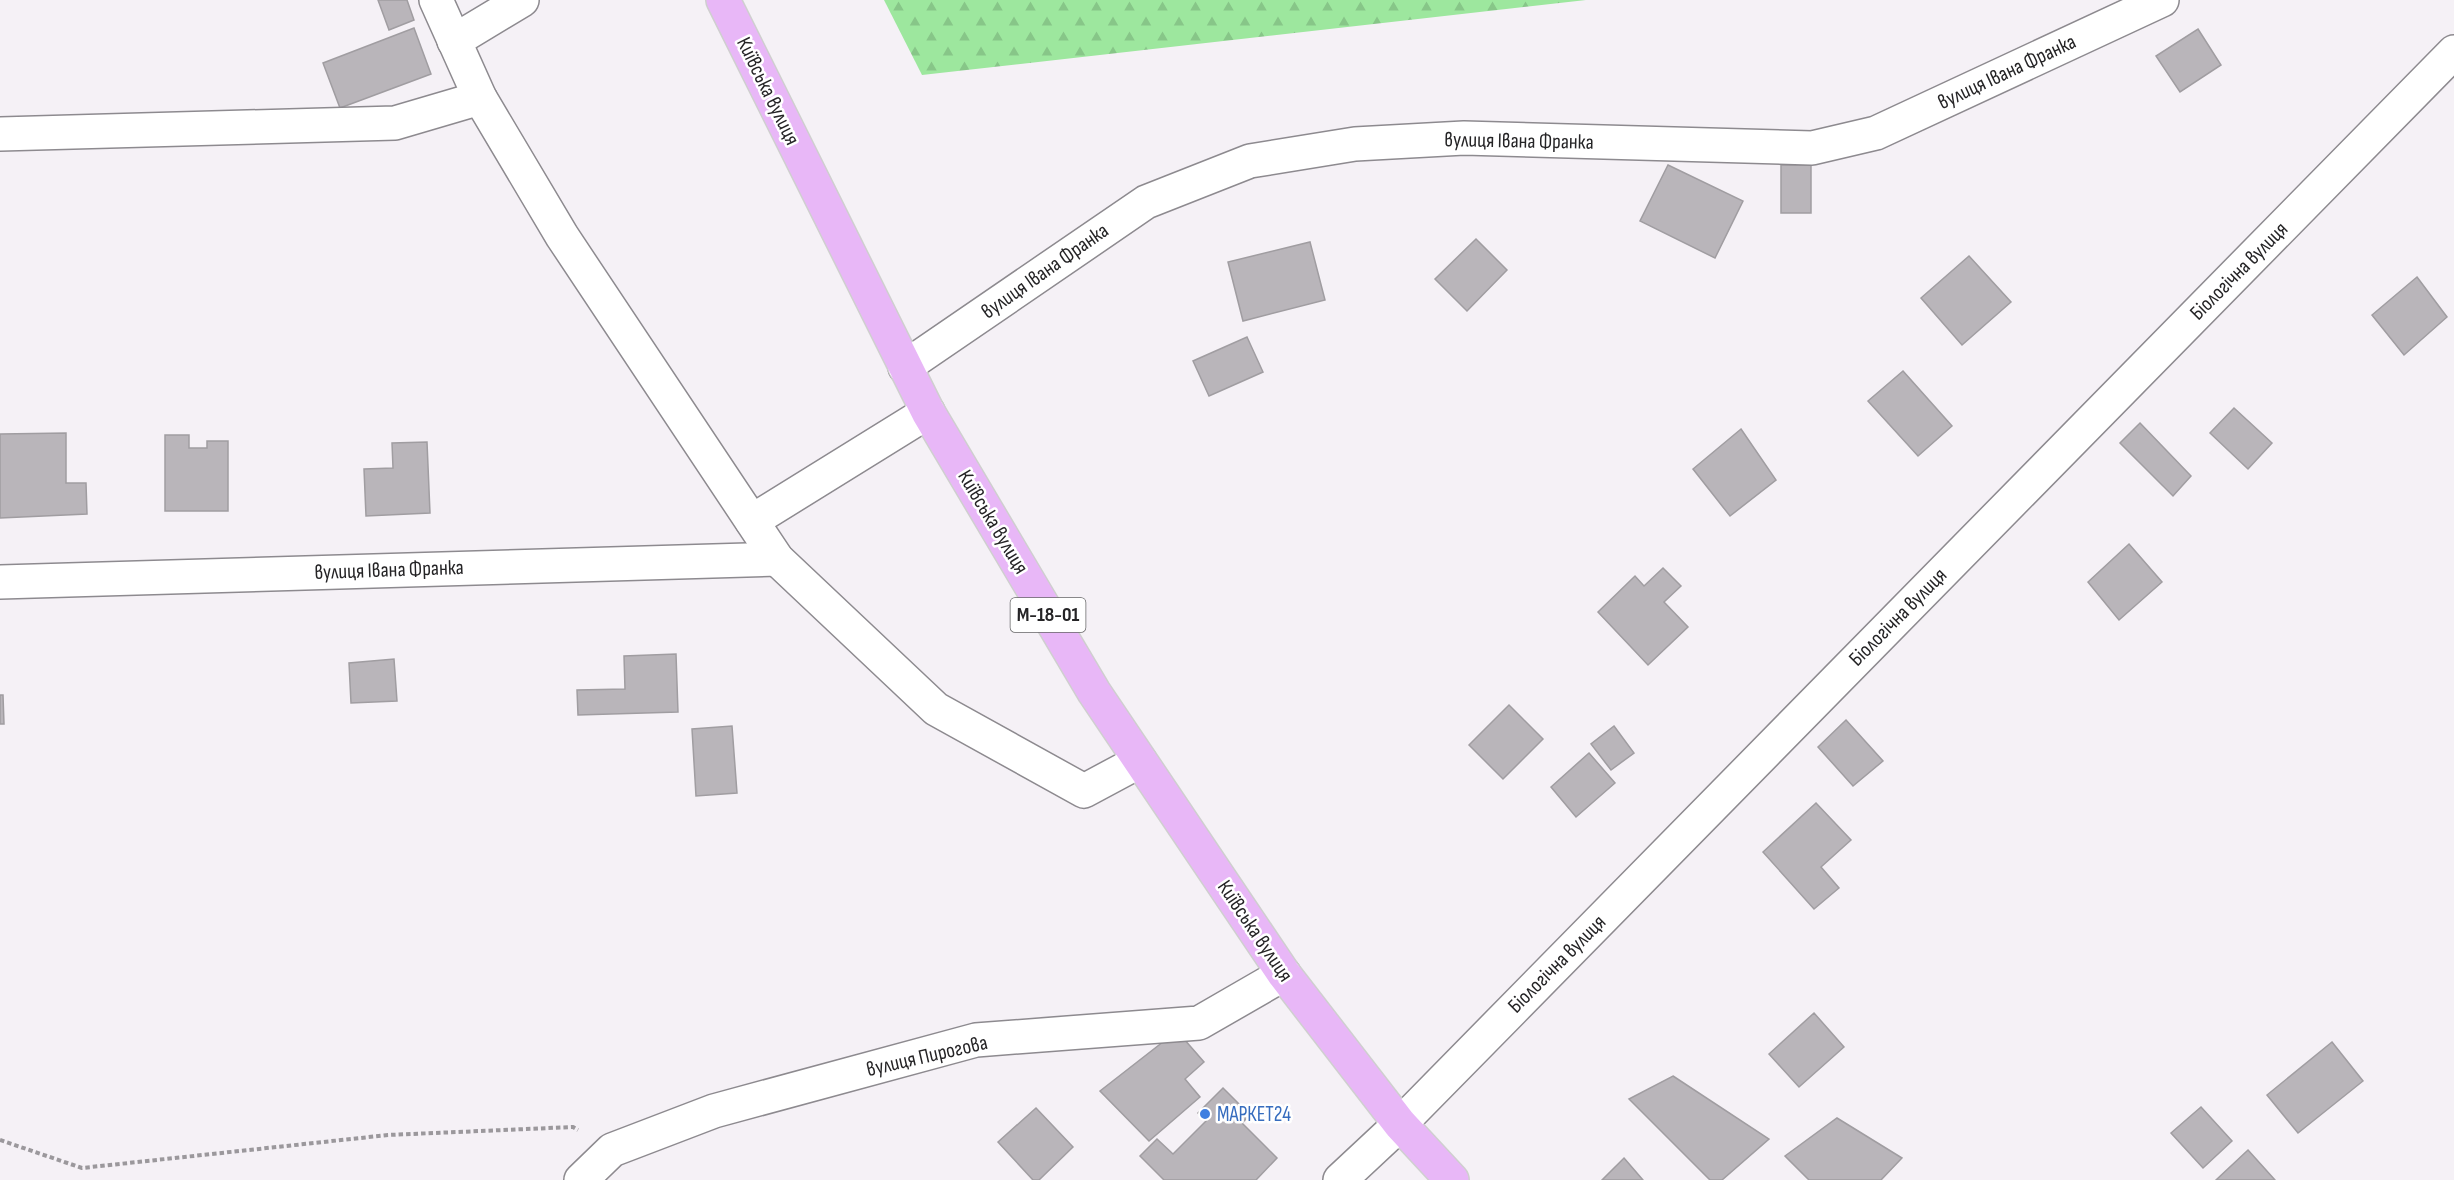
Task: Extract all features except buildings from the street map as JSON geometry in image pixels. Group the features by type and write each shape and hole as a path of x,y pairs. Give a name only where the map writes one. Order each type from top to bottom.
{"highway":[{"name":"Київська вулиця","path":"723,0 928,412 1094,692 1284,974 1400,1124 1452,1180"}],"street":[{"path":"436,0 480,98 562,236 777,559 936,709 946,715 1084,791 1140,761"},
{"path":"454,41 522,0"},
{"name":"вулиця Івана Франка","path":"905,368 1146,202 1250,161 1354,144 1464,138 1812,148 1876,133 2162,0"},
{"name":"Біологічна вулиця","path":"1340,1180 1400,1124 2454,52"},
{"path":"0,134 395,123 480,98"},
{"path":"752,521 928,412"},
{"name":"вулиця Івана Франка","path":"0,582 777,559"},
{"name":"вулиця Пирогова","path":"581,1180 612,1150 714,1111 975,1040 1199,1023 1284,974"}],"path":[{"path":"0,1140 82,1168 388,1135 573,1126 612,1150"}],"green space":[{"path":"884,0 1586,0 922,75"}],"place":[{"name":"МАРКЕТ24","path":"1205,1114"}]}
